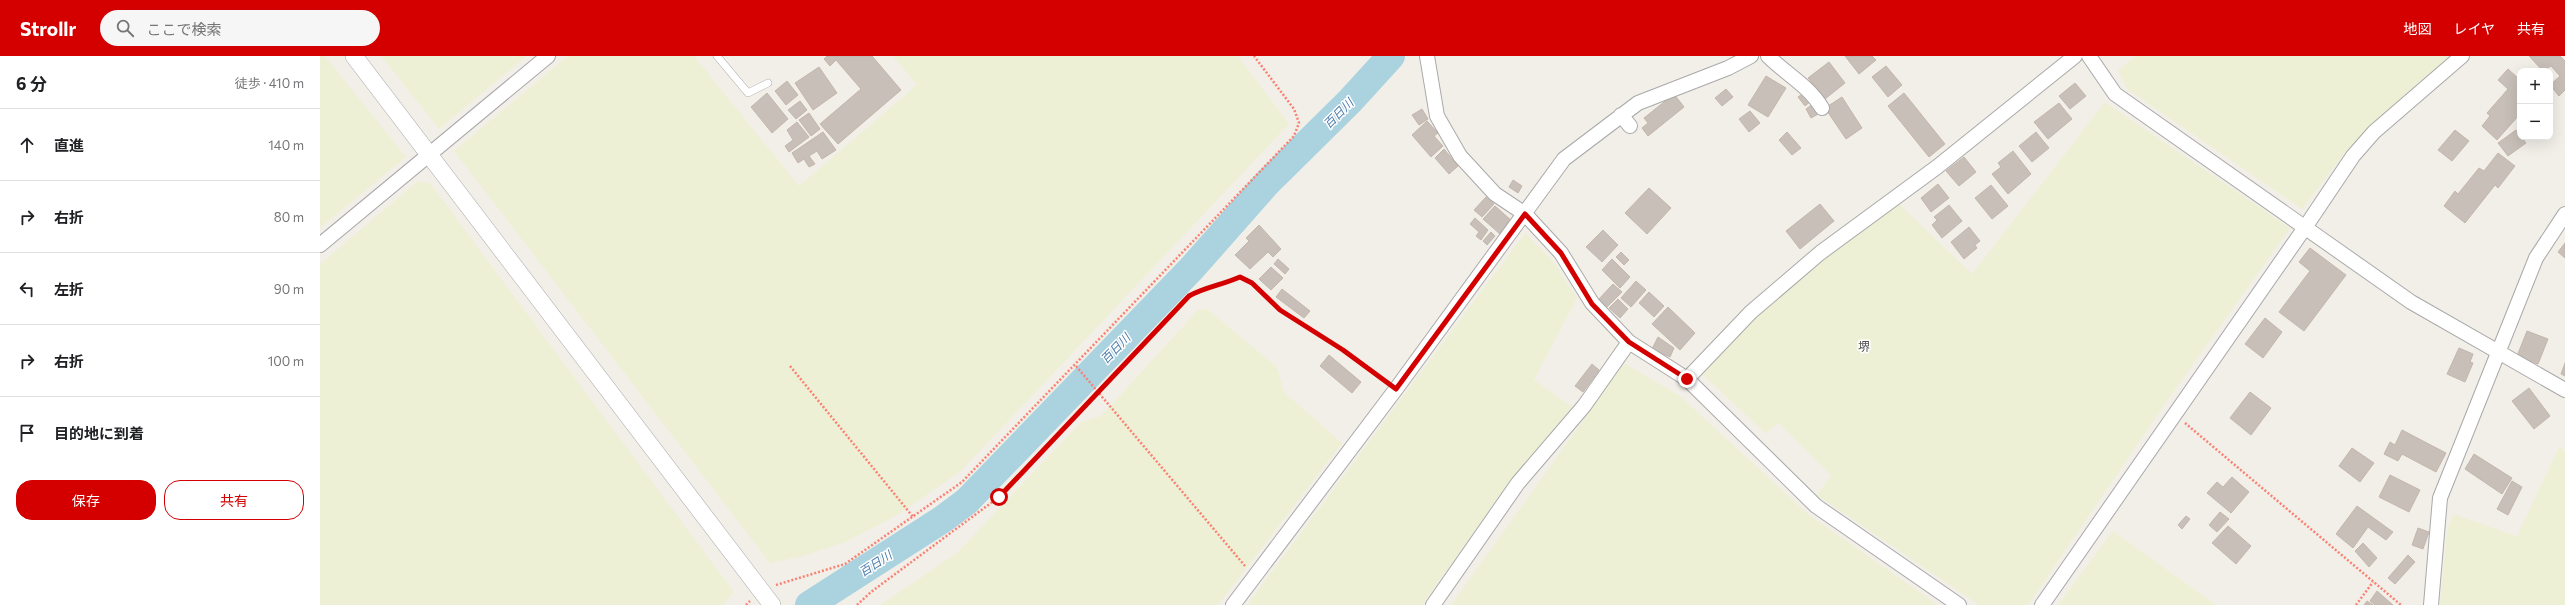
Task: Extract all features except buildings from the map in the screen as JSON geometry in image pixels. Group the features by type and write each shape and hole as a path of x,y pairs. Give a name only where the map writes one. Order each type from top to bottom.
{"street":[{"path":"354,56 768,600"},
{"path":"320,245 548,56"},
{"path":"1427,56 1437,116 1452,144 1469,168 1495,194 1525,214 1561,253 1592,304 1629,342 1687,379 1816,506 1959,605"},
{"path":"1233,605 1396,389 1564,159 1626,120 1638,103 1728,68 1750,56"},
{"path":"1768,56 1790,77 1808,88 1822,108"},
{"path":"1687,379 1751,312 1820,253 1937,167 2075,56"},
{"path":"2089,56 2115,94 2306,226 2411,302 2565,390"},
{"path":"2042,605 2176,415 2306,226 2352,156 2374,132 2462,56"},
{"path":"2431,605 2440,498 2536,258 2565,214"},
{"path":"1433,605 1518,483 1584,406 1629,342"}],"lane":[{"path":"717,56 748,93 768,83"}],"path":[{"path":"746,605 768,600 785,581 845,564 914,518 962,482 1076,366 1294,136 1298,123 1294,109 1254,56"},
{"path":"857,605 871,592 999,497 1189,296 1205,288 1224,284 1240,277 1252,283 1280,310 1343,350 1396,389"},
{"path":"790,366 914,518"},
{"path":"1076,366 1097,393 1254,577"},
{"path":"2176,415 2401,605"},
{"path":"2356,605 2373,582"}],"green space":[{"path":"320,56 325,56 406,157 320,228"},
{"path":"381,56 527,56 439,129"},
{"path":"568,56 694,56 799,186 917,85 893,56 1238,56 1289,124 961,471 899,514 846,542 803,556 770,563 454,151"},
{"path":"2136,56 2450,56 2346,151 2302,209 2127,89 2118,70"},
{"path":"2105,102 2290,228 2167,401 2028,605 1979,605 1817,495 1831,475 1779,423 1765,433 1701,373 1776,298 1897,202 1972,274"},
{"path":"418,181 430,183 734,592 723,605 320,605 320,264"},
{"path":"1525,233 1552,260 1577,298 1534,380 1572,407 1497,499 1422,605 1247,605"},
{"path":"1207,309 1277,367 1284,392 1342,443 1218,605 880,605 957,553 1081,422 1101,416 1198,310"},
{"path":"1624,363 1680,396 1809,515 1938,605 1451,605"},
{"path":"2559,447 2565,451 2565,605 2440,605 2447,532 2453,514 2517,536"},
{"path":"2113,531 2216,605 2058,605"}],"waterway":[{"name":"百日川","path":"809,605 943,519 967,501 1192,268 1267,183 1350,101 1391,56"}],"district":[{"name":"堺","path":"1864,346"}],"route":[{"path":"999,497 1189,296 1205,288 1224,284 1240,277 1252,283 1280,310 1307,329 1343,350 1396,389 1525,214 1561,253 1592,304 1629,342 1687,379"}]}
